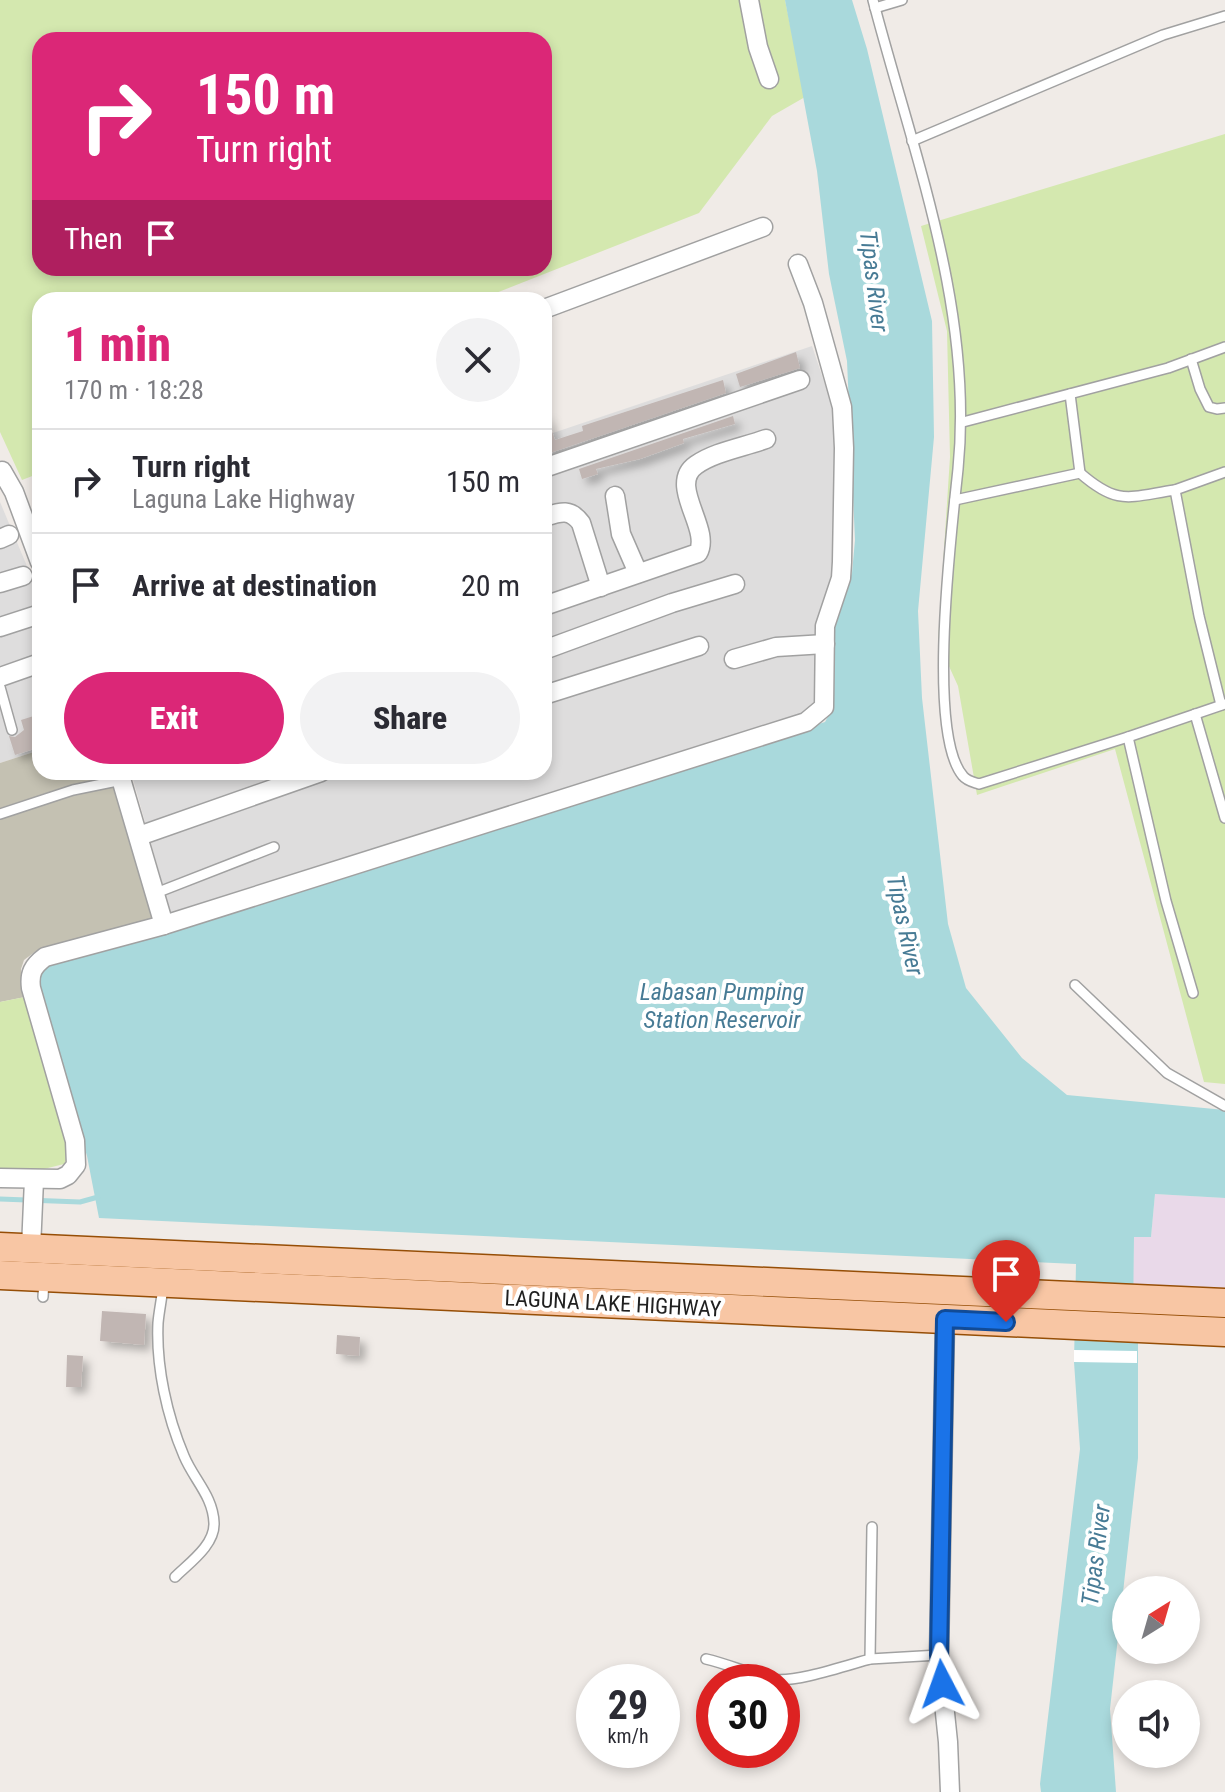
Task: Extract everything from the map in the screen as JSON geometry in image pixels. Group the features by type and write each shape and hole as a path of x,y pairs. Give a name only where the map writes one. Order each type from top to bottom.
{"main road":[{"name":"LAGUNA LAKE HIGHWAY","path":"0,1247 31,1242 356,1277 945,1319 1225,1332"},
{"name":"LAGUNA LAKE HIGHWAY","path":"0,1275 44,1287 356,1277 1225,1303"}],"street":[{"path":"749,0 758,47 769,79"},
{"path":"552,306 763,227"},
{"path":"0,1178 34,1187 68,1175 76,1165 77,1152 31,988 30,975 35,964 45,957 164,925 806,722 824,707 825,626 841,578 842,562 842,407 813,303 798,264"},
{"path":"552,465 800,380"},
{"path":"552,603 698,553 703,541 686,482 693,467 766,439"},
{"path":"2,471 32,515"},
{"path":"615,496 621,534 638,573"},
{"path":"552,514 562,511 575,515 581,523 601,587"},
{"path":"0,583 23,576"},
{"path":"552,647 672,603 735,584"},
{"path":"0,627 32,617"},
{"path":"734,659 776,647 825,644"},
{"path":"552,692 699,646"},
{"path":"0,677 32,667"},
{"path":"122,780 164,925"},
{"path":"139,836 298,780"},
{"path":"31,1242 34,1187"},
{"path":"945,1319 939,1655 950,1792"}],"lane":[{"path":"902,0 874,4 952,301 963,422 944,632 944,691 946,726 963,776 979,784 1223,704 1199,616 1175,490"},
{"path":"912,141 1163,35 1225,16"},
{"path":"963,422 1070,394 1225,347"},
{"path":"1191,359 1209,407 1225,408"},
{"path":"1070,394 1080,473 1100,490 1124,498 1175,490 1225,472"},
{"path":"955,500 1080,473"},
{"path":"0,687 12,730"},
{"path":"1195,714 1225,818"},
{"path":"1128,737 1166,901 1193,993"},
{"path":"0,814 107,780"},
{"path":"156,893 274,847"},
{"path":"1075,985 1167,1073 1225,1106"},
{"path":"164,1282 158,1322 166,1399 184,1458 209,1497 214,1525 203,1550 175,1577"},
{"path":"870,1659 872,1527"},
{"path":"706,1659 737,1666 774,1680 801,1677 870,1659 939,1655"}],"shaded area":[{"path":"812,346 834,411 837,440 835,563 821,610 818,695 813,710 779,724 172,918 133,780 552,780 552,433"},
{"path":"0,502 32,578 32,753 0,763"},
{"path":"32,753 32,780 115,780 156,919 36,951 24,960 21,969 25,997 0,1002 0,763"},
{"path":"1155,1194 1225,1198 1225,1289 1133,1284 1134,1236 1151,1237"}],"green space":[{"path":"0,0 785,0 805,97 772,116 699,213 552,271 552,32 32,32 32,276 539,276 498,292 32,292 32,476 22,480 0,432"},
{"path":"1225,134 1225,1084 1204,1082 1115,749 977,795 958,686 938,642 950,457 947,331 921,226"},
{"path":"25,997 69,1155 64,1164 44,1169 0,1171 0,1002"}],"water":[{"name":"Labasan Pumping Station Reservoir","path":"785,0 852,0 867,49 932,321 934,437 918,611 922,698 948,924 966,988 1022,1058 1067,1095 1225,1110 1225,1198 1155,1194 1151,1237 1134,1237 1133,1323 1138,1333 1138,1458 1125,1576 1112,1576 1112,1664 1115,1664 1110,1709 1116,1792 1041,1792 1040,1784 1080,1449 1074,1362 1076,1264 99,1218 87,1156 39,989 38,977 43,967 825,722 832,709 834,616 852,573 855,540 847,361 829,274 817,171"}],"pier":[{"path":"1074,1350 1137,1351 1137,1363 1074,1362"}],"building":[{"path":"796,352 800,368 740,387 736,374"},
{"path":"723,380 726,393 552,452 552,431 555,440 583,431 582,426"},
{"path":"733,416 735,424 683,439 684,443 640,459 596,469 598,474 582,479 579,469"},
{"path":"32,717 32,750 15,755 9,736 15,737 24,730 21,720"},
{"path":"102,1311 146,1314 144,1345 100,1341"},
{"path":"337,1335 360,1337 359,1356 336,1354"},
{"path":"67,1355 83,1356 81,1387 66,1387"}],"waterway":[{"path":"0,1199 80,1202 98,1197"}],"route":[{"path":"942,1684 939,1655 945,1319 1006,1322"}],"water label":[{"name":"Tipas River","path":"874,281"},
{"name":"Tipas River","path":"905,925"},
{"name":"Tipas River","path":"1096,1555"}]}
